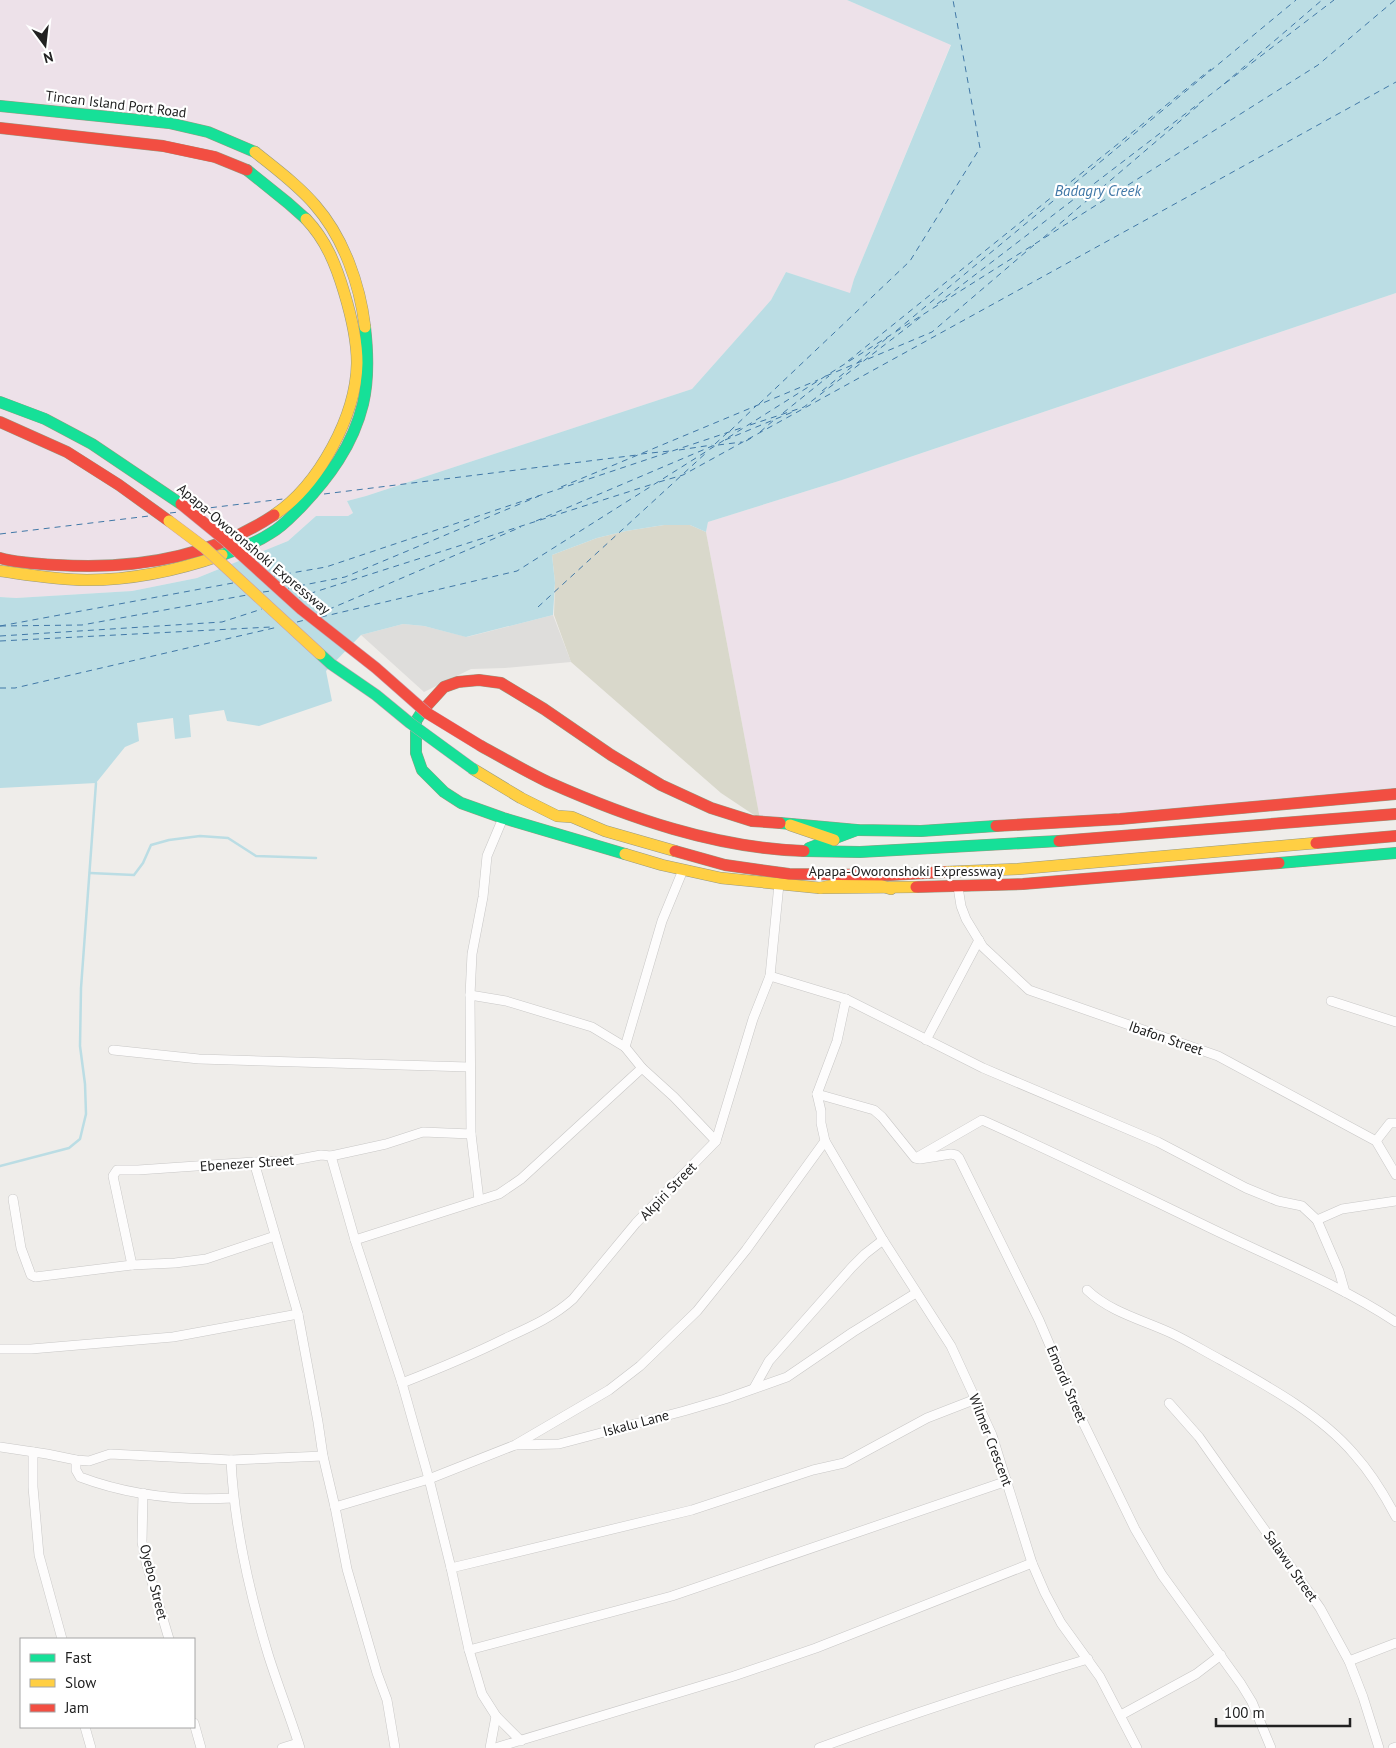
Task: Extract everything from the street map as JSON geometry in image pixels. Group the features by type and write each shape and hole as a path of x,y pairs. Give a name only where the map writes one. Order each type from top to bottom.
{"main road":[{"name":"Tincan Island Port Road","path":"0,106 169,123 208,132 254,152 289,179 324,216 335,234 352,272 366,328 369,369 367,386 358,421 341,457 320,488 294,514 266,536 201,564 153,575 97,580 45,578 0,571"},
{"path":"0,128 163,146 215,157 247,170 297,210 323,242 341,280 352,318 356,342 355,384 339,432 326,458 305,486 281,510 261,524 243,534 188,555 154,562 106,568 62,567 0,558"},
{"name":"Apapa-Oworonshoki Expressway","path":"0,402 45,419 92,444 181,504 225,540 301,609 376,668 427,713 481,746 547,781 633,817 708,838 750,846 784,850 860,852 1023,844 1396,814"},
{"name":"Apapa-Oworonshoki Expressway","path":"0,422 48,442 66,452 107,477 169,520 205,548 330,664 376,695 410,723 473,769 521,798 557,816 572,817 605,831 641,842 725,865 790,874 890,875 1018,869 1396,836"},
{"name":"Apapa-Oworonshoki Expressway","path":"1396,794 1100,820 921,831 857,830 752,821 711,808 661,785 611,755 544,709 501,683 479,680 458,682 444,687 416,721 415,731 416,753 422,770 444,792 461,803 503,818 626,855 721,878 820,888 891,889 958,887 1033,884 1396,853"},
{"path":"790,825 832,839 860,852"},
{"path":"784,850 809,848 857,830"},
{"path":"826,875 862,879 891,889"},
{"path":"820,888 890,875"}],"street":[{"path":"479,1200 471,1134 469,1067 472,954 483,897 487,856 503,818"},
{"path":"625,1047 662,921 683,870"},
{"name":"Akpiri Street","path":"402,1382 454,1363 561,1310 636,1223 716,1141 753,1019 770,976 778,884"},
{"name":"Ibafon Street","path":"958,887 961,906 966,919 983,947 1029,990 1218,1056 1376,1141"},
{"path":"926,1040 979,940"},
{"path":"770,976 846,999 983,1068 1158,1142 1246,1188 1278,1200 1302,1206 1317,1220 1339,1271 1345,1292"},
{"path":"470,995 506,1001 592,1027 625,1047 642,1068 674,1097 716,1141"},
{"path":"335,1507 429,1479 515,1445 609,1390 640,1366 690,1318 746,1250 825,1141 817,1094 837,1041 846,999"},
{"path":"1331,1001 1396,1022"},
{"path":"113,1050 199,1059 469,1067"},
{"path":"355,1240 499,1194 521,1179 642,1068"},
{"path":"817,1094 874,1110 882,1117 915,1158 982,1120 1261,1250 1345,1292 1396,1322"},
{"path":"1396,1123 1390,1123 1376,1141 1396,1175"},
{"name":"Ebenezer Street","path":"132,1265 114,1176 117,1170 289,1161 321,1155 331,1156 386,1144 423,1132 471,1134"},
{"name":"Wilmer Crescent","path":"825,1141 883,1240 951,1346 992,1435 1032,1563 1045,1593 1061,1622 1100,1677 1137,1748"},
{"name":"Emordi Street","path":"915,1158 920,1159 951,1154 956,1154 959,1158 1039,1320 1080,1416 1135,1528 1162,1575 1221,1655 1252,1702 1271,1748"},
{"path":"331,1156 355,1240 402,1382 429,1479 469,1650 482,1694 496,1716 521,1741"},
{"path":"254,1162 298,1314 318,1422 322,1456 335,1507 347,1569 377,1673 387,1700 395,1748"},
{"path":"13,1199 21,1248 30,1275 35,1277 132,1265 206,1259 275,1236"},
{"path":"1317,1220 1342,1208 1396,1201"},
{"path":"754,1388 769,1361 852,1267 883,1240"},
{"path":"1087,1290 1095,1298 1110,1307 1172,1334 1267,1386 1313,1417 1353,1452 1385,1495 1396,1517"},
{"name":"Iskalu Lane","path":"515,1445 558,1444 725,1399 793,1374 852,1332 916,1293"},
{"path":"0,1349 31,1349 173,1337 298,1314"},
{"path":"451,1568 692,1510 813,1470 844,1463 927,1418 976,1399"},
{"name":"Salawu Street","path":"1169,1403 1199,1437 1320,1608 1349,1661 1379,1748"},
{"path":"0,1447 89,1461 110,1454 231,1460 322,1456"},
{"path":"33,1452 33,1487 40,1555 62,1638"},
{"path":"76,1460 76,1470 80,1477 101,1485 143,1493 202,1500 233,1498"},
{"path":"231,1460 233,1498 252,1598 268,1654 299,1746 282,1748"},
{"path":"469,1650 672,1596 1007,1481"},
{"name":"Oyebo Street","path":"143,1493 142,1542 146,1562 169,1638"},
{"path":"495,1748 734,1676 816,1648 1032,1563"},
{"path":"1349,1661 1396,1643"},
{"path":"1121,1715 1196,1674 1221,1655"},
{"path":"819,1748 1009,1682 1088,1658"},
{"path":"490,1748 496,1716"},
{"path":"195,1727 201,1748"},
{"path":"85,1728 91,1748"}],"shaded area":[{"path":"0,0 847,0 951,44 854,279 850,294 786,272 771,300 692,389 347,501 353,513 348,516 316,516 288,541 197,578 132,591 16,598 0,597"},
{"path":"1396,293 1396,797 983,829 760,819 706,532 708,522 842,480"},
{"path":"664,525 690,525 706,532 760,819 721,793 571,662 554,615 555,583 552,555 597,538"},
{"path":"553,615 571,662 471,669 424,692 361,635 403,624 424,626 467,637"}],"water":[{"name":"Badagry Creek","path":"847,0 1396,0 1396,293 842,480 708,522 706,532 690,525 664,525 597,538 552,555 555,583 553,615 466,637 424,626 403,624 361,635 326,671 332,701 259,726 227,721 224,710 189,715 191,737 175,739 173,718 137,723 139,741 125,747 96,783 0,788 0,597 16,598 132,591 197,578 288,541 316,516 348,516 353,513 347,501 692,389 771,300 786,272 850,293 854,279 951,45"}],"waterway":[{"path":"0,1166 69,1148 80,1139 86,1114 85,1084 80,1046 81,988 96,783"},
{"path":"90,873 134,875 143,863 151,845 169,840 200,836 228,838 256,856 316,858"}],"ferry route":[{"path":"759,404 910,261 980,148 953,0"},
{"path":"896,331 1296,0"},
{"path":"1224,84 1322,0"},
{"path":"937,304 1334,0"},
{"path":"321,617 517,571 1318,65 1395,0"},
{"path":"848,361 1211,69"},
{"path":"659,482 683,475 1396,82"},
{"path":"1043,238 1200,104"},
{"path":"868,359 932,332 1034,245"},
{"path":"750,425 804,407 922,316"},
{"path":"857,363 887,338"},
{"path":"826,376 862,361"},
{"path":"822,391 854,365"},
{"path":"783,413 829,376"},
{"path":"561,487 818,380"},
{"path":"730,431 756,406"},
{"path":"725,440 795,411"},
{"path":"760,432 774,420"},
{"path":"274,576 326,567 744,427"},
{"path":"715,444 727,433"},
{"path":"746,441 753,437"},
{"path":"718,445 742,442"},
{"path":"536,521 717,444"},
{"path":"679,450 712,445"},
{"path":"641,454 670,451"},
{"path":"538,607 707,452"},
{"path":"324,494 637,455"},
{"path":"299,597 653,484"},
{"path":"288,588 345,577 539,496"},
{"path":"200,509 283,499"},
{"path":"170,513 179,512"},
{"path":"0,534 149,516"},
{"path":"318,614 521,527"},
{"path":"0,626 233,583"},
{"path":"263,592 271,591"},
{"path":"0,626 82,625 247,595"},
{"path":"0,636 222,622 262,609"},
{"path":"297,622 305,620"},
{"path":"0,641 271,627"},
{"path":"0,688 15,688 278,627"}],"traffic: fast":[{"path":"0,106 169,123 208,132 255,152"},
{"path":"247,170 306,219"},
{"path":"222,555 259,540 283,525 311,497 339,460 359,419 365,395 367,366 365,327"},
{"path":"0,402 45,419 92,444 181,504"},
{"path":"320,654 473,769"},
{"path":"423,710 416,721 416,753 422,770 444,792 461,803 503,818 625,854"},
{"path":"780,823 857,830 921,831 996,826"},
{"path":"809,848 857,830"},
{"path":"804,851 860,852 1059,841"},
{"path":"1279,863 1396,853"}],"traffic: slow":[{"path":"255,152 286,177 315,205 334,232 355,279 365,327"},
{"path":"274,515 306,486 320,468 342,426 355,384 357,363 355,336 344,292 330,253 306,219"},
{"path":"169,521 205,548 320,654"},
{"path":"0,571 65,579 104,580 156,573 222,555"},
{"path":"473,769 521,798 557,816 572,817 605,831 675,851"},
{"path":"790,825 834,840"},
{"path":"945,872 1018,869 1316,843"},
{"path":"625,854 662,865 721,878 820,888 916,887"},
{"path":"862,879 891,889"},
{"path":"820,888 853,881"}],"traffic: jam":[{"path":"0,128 163,146 215,157 247,170"},
{"path":"0,422 67,452 119,485 169,521"},
{"path":"181,504 225,540 301,609 376,668 427,713 481,746"},
{"path":"0,558 28,563 57,565 86,566 142,563 170,558 223,542 249,530 274,515"},
{"path":"423,710 444,687 458,682 479,680 501,683 544,709 611,755 661,785 711,808 752,821 780,823"},
{"path":"481,746 548,782 641,819 673,829 738,844 804,851"},
{"path":"996,826 1120,819 1396,794"},
{"path":"1059,841 1396,814"},
{"path":"1316,843 1396,836"},
{"path":"675,851 725,865 789,874 890,875 945,872"},
{"path":"916,887 1023,884 1279,863"}]}
